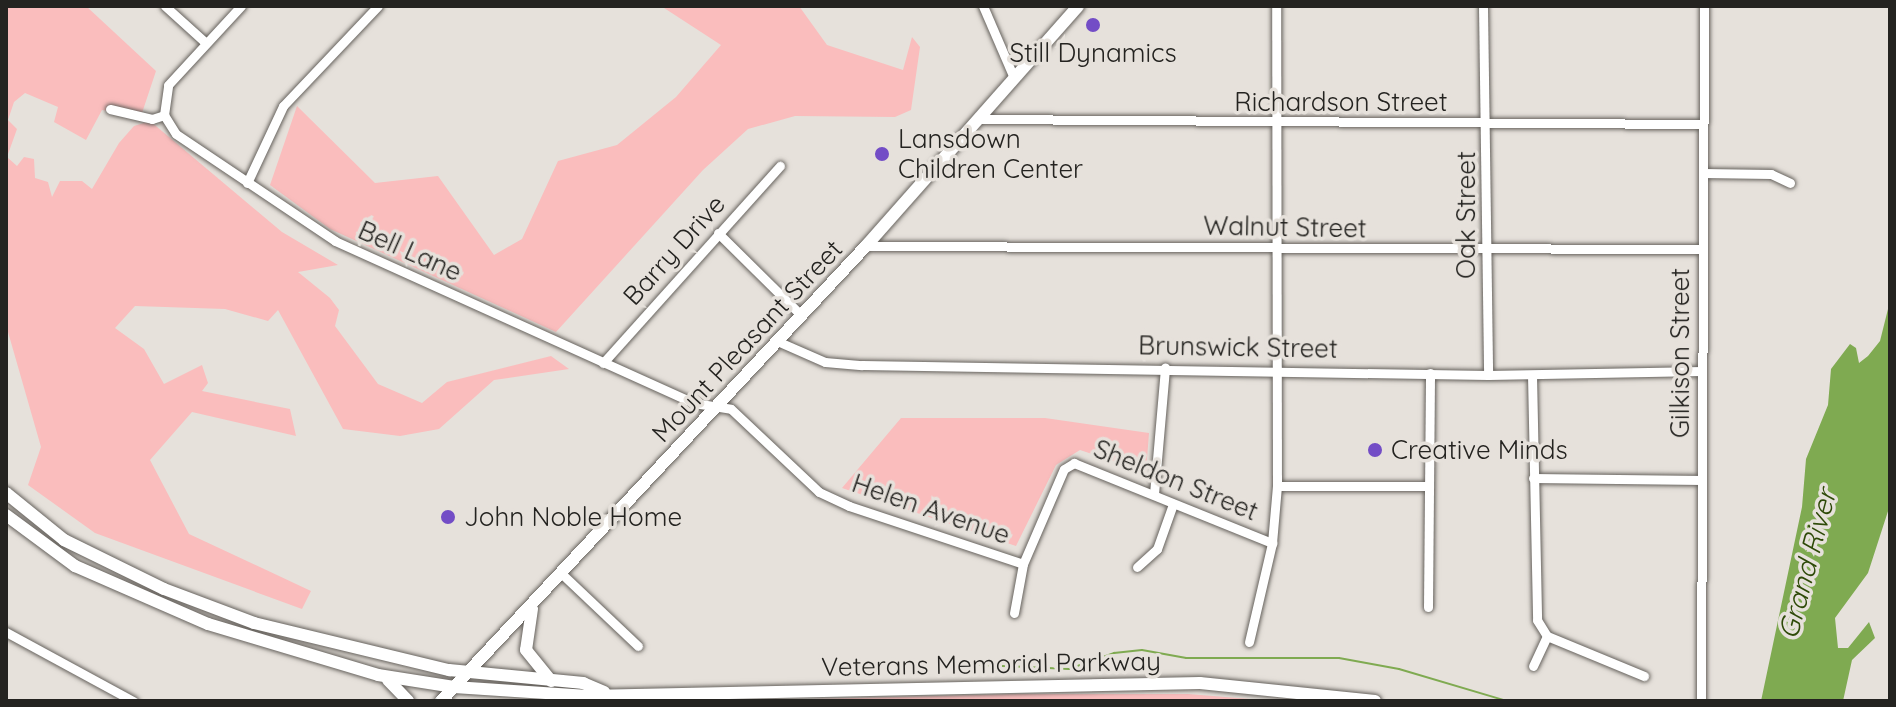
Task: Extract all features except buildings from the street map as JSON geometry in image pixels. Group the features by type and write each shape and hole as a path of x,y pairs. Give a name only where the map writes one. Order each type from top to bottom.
{"main road":[{"name":"Mount Pleasant Street","path":"441,701 866,246 1078,6"},
{"name":"Veterans Memorial Parkway","path":"6,493 64,540 201,604 310,639 466,674 583,683 607,693"},
{"name":"Veterans Memorial Parkway","path":"6,515 54,553 130,593 253,640 378,675 454,687 588,696 607,693 1200,683 1375,701"},
{"path":"537,599 526,623 526,650 551,681"},
{"path":"378,675 401,689 408,701"}],"street":[{"path":"165,6 206,43"},
{"path":"110,109 155,120 164,115 168,85 241,6"},
{"path":"247,183 283,106 378,6"},
{"path":"983,6 1014,78"},
{"path":"1249,642 1272,543 1277,486 1274,369 1276,6"},
{"name":"Oak Street","path":"1483,6 1488,375"},
{"name":"Gilkison Street","path":"1701,701 1704,6"},
{"name":"Bell Lane","path":"164,115 176,134 335,241 694,403 715,406"},
{"name":"Richardson Street","path":"979,119 1277,124 1703,124"},
{"name":"Barry Drive","path":"603,363 780,166"},
{"path":"1703,173 1771,174 1790,183"},
{"path":"718,233 801,315"},
{"name":"Walnut Street","path":"866,246 1488,252 1702,249"},
{"name":"Brunswick Street","path":"777,341 825,362 862,365 1165,367 1488,375 1702,371"},
{"path":"1154,494 1165,367"},
{"path":"1428,607 1430,373"},
{"path":"1532,375 1537,620 1547,636 1644,676"},
{"name":"Helen Avenue","path":"715,406 731,409 819,492 1023,564"},
{"name":"Sheldon Street","path":"1023,564 1064,469 1080,463 1272,543"},
{"path":"1533,478 1702,480"},
{"path":"1277,486 1427,486"},
{"path":"1137,567 1157,549 1173,504"},
{"path":"1014,613 1023,564"},
{"path":"561,573 638,646"},
{"path":"6,632 133,701"},
{"path":"1533,666 1547,636"}],"shaded area":[{"path":"6,6 86,6 156,71 141,116 102,110 86,140 54,122 58,107 25,93 14,102 8,120 17,129 7,157 17,166 24,157 34,159 35,178 48,182 52,197 60,181 82,181 92,189 119,143 134,126 150,121 282,232 338,265 298,272 330,298 339,310 335,326 378,384 422,403 447,382 551,356 569,369 494,380 439,429 400,436 343,429 278,310 268,321 225,309 135,306 115,328 144,349 164,384 202,365 208,383 202,391 290,409 296,436 192,412 150,460 189,534 311,591 302,609 95,533 28,485 41,447 6,325"},
{"path":"661,6 799,6 827,45 903,70 912,37 920,47 911,110 895,117 795,116 748,129 703,170 556,332 330,229 270,185 297,106 375,183 438,176 494,255 522,239 558,161 617,145 676,97 721,45"},
{"path":"901,418 1045,418 1149,433 1146,472 1080,450 1056,465 1016,546 842,488"},
{"path":"1018,694 1188,694 1275,701 769,700"}],"water":[{"name":"Grand River","path":"1890,301 1890,505 1868,573 1835,618 1838,648 1848,648 1869,622 1875,638 1852,660 1843,701 1761,701 1802,507 1806,459 1828,405 1831,369 1850,344 1856,348 1859,363 1868,356 1880,341"}],"waterway":[{"path":"940,663 1069,669 1114,653 1142,650 1186,658 1339,658 1399,669 1507,701"}],"place":[{"name":"Still Dynamics","path":"1093,25"},
{"name":"Lansdown Children Center","path":"882,154"},
{"name":"Creative Minds","path":"1375,450"},
{"name":"John Noble Home","path":"448,517"}]}
